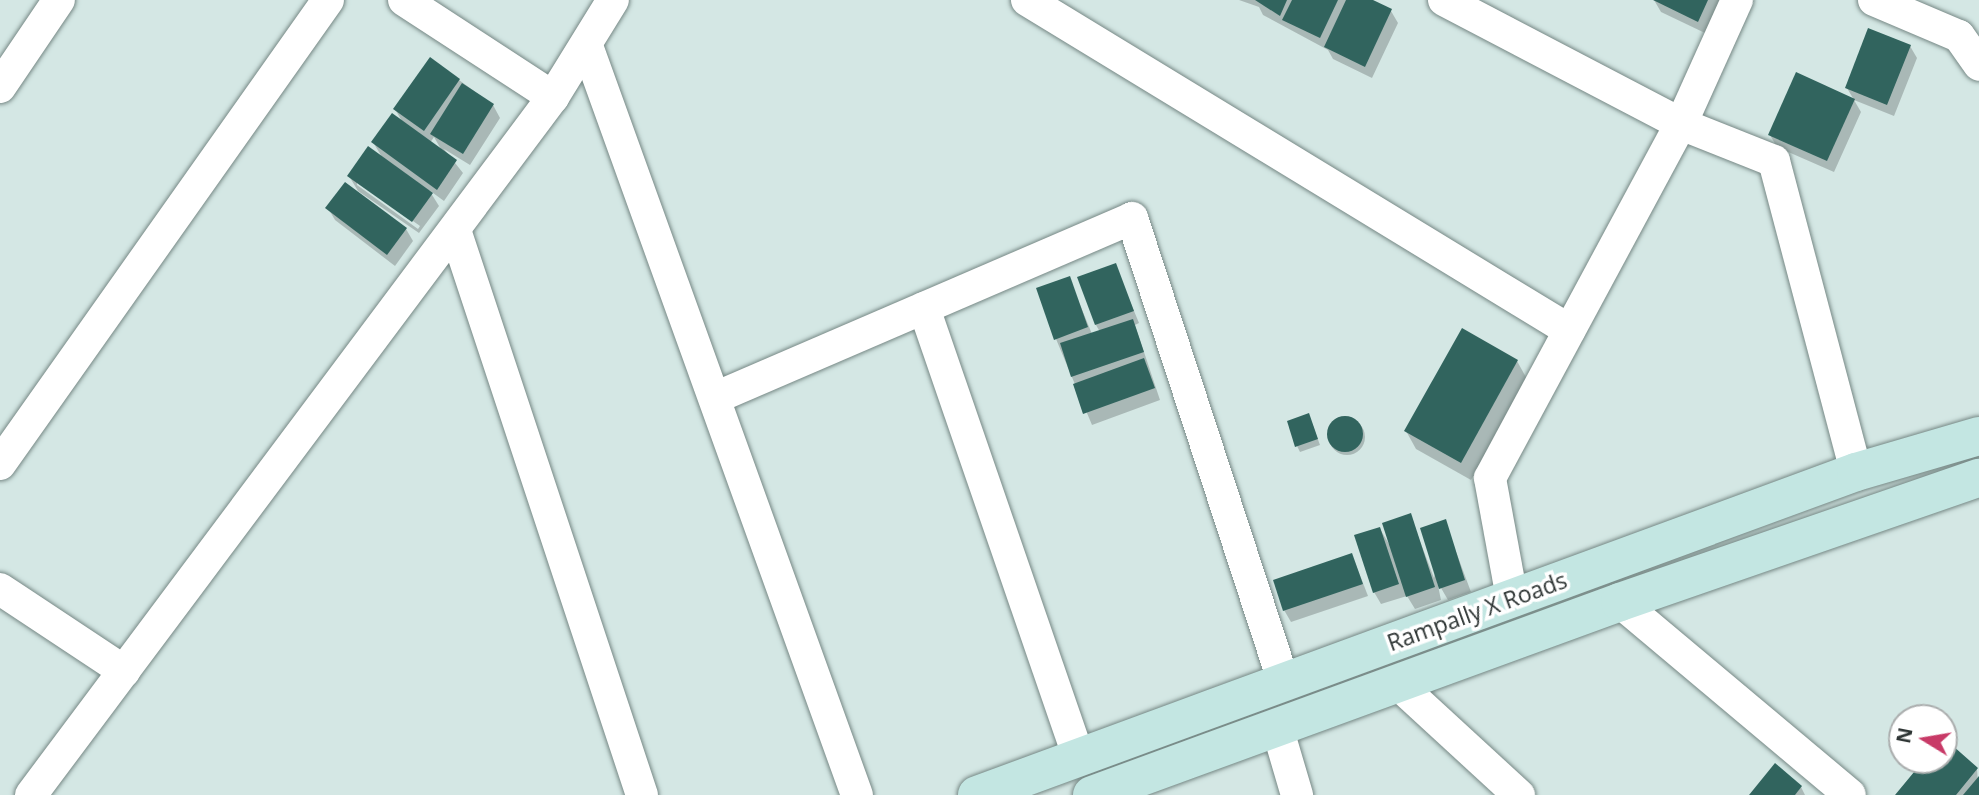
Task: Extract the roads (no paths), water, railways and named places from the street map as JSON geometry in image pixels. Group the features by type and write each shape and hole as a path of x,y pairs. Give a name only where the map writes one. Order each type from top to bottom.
{"main road":[{"name":"Rampally X Roads","path":"977,795 1856,472 1979,436"},
{"path":"1092,795 1620,602 1979,478"}],"street":[{"path":"0,87 59,0"},
{"path":"0,464 328,0"},
{"path":"404,0 553,97"},
{"path":"31,795 553,97 587,47 613,0"},
{"path":"1027,0 1569,330"},
{"path":"1444,0 1681,124 1774,161 1856,472"},
{"path":"1512,598 1490,478 1681,124 1737,0"},
{"path":"1874,0 1959,36 1979,65"},
{"path":"587,47 717,397 857,795"},
{"path":"717,397 1132,218 1284,682"},
{"path":"454,230 642,795"},
{"path":"924,308 1079,757"},
{"path":"0,589 124,671"},
{"path":"1620,602 1850,795"},
{"path":"1397,683 1520,795"},
{"path":"1277,727 1297,795"}]}
